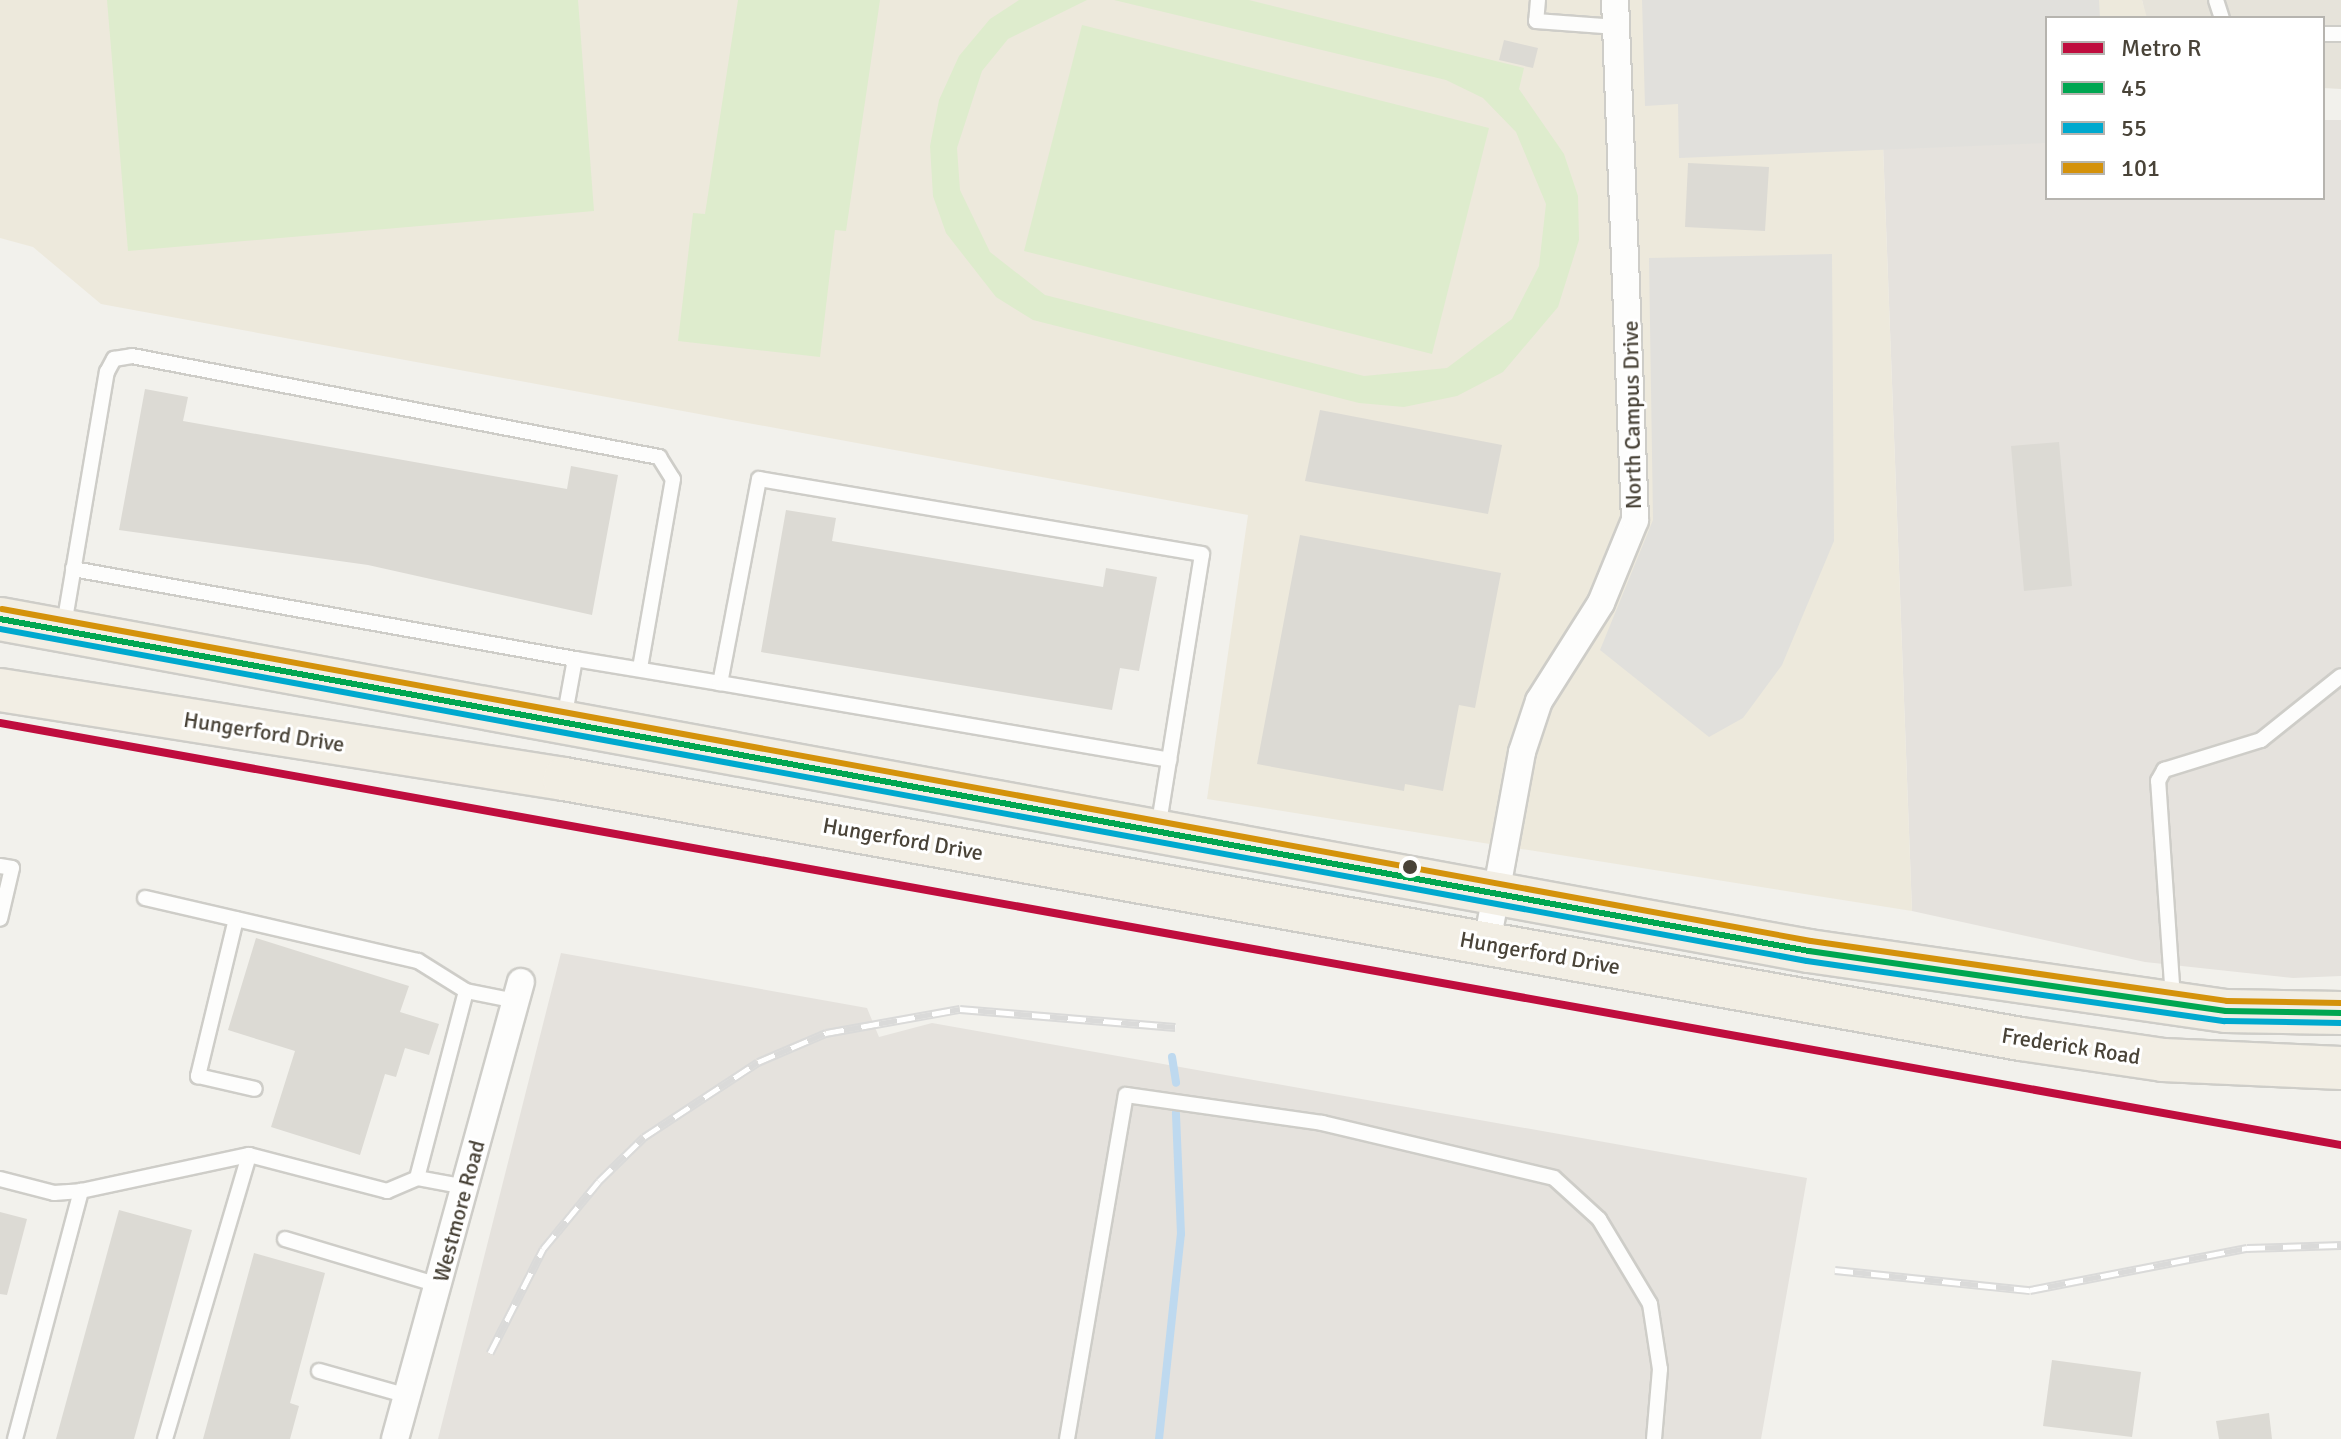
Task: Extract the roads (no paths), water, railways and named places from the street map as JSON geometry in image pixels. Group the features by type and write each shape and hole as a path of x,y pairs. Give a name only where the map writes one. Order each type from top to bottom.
{"main road":[{"path":"0,619 563,726 1809,951 2173,1003 2341,1013"},
{"name":"Hungerford Drive","path":"0,690 554,777 1487,943 1802,1003"},
{"path":"554,777 563,726"},
{"name":"Frederick Road","path":"1802,1003 2163,1060 2341,1068"}],"street":[{"name":"North Campus Drive","path":"1487,943 1522,752 1539,701 1601,603 1635,520 1615,0"},
{"name":"Westmore Road","path":"395,1439 519,992"}],"lane":[{"path":"1538,0 1536,21 1617,27"},
{"path":"63,631 107,372 114,359 132,356 659,457 673,479 640,669"},
{"path":"720,683 759,479 1202,554 1157,833"},
{"path":"73,569 575,659 1169,760"},
{"path":"563,726 575,659"},
{"path":"2173,1003 2158,781 2164,770 2261,740 2341,676"},
{"path":"0,866 12,868 0,919"},
{"path":"145,898 418,961 466,991 519,992"},
{"path":"236,919 198,1076 255,1089"},
{"path":"417,1178 466,991"},
{"path":"1067,1439 1126,1095 1322,1123 1554,1178 1599,1219 1650,1304 1660,1369 1654,1439"},
{"path":"165,1439 249,1155"},
{"path":"0,1179 54,1193 81,1191 249,1155 387,1191 417,1178 466,1187"},
{"path":"15,1439 81,1191"},
{"path":"285,1239 438,1285"},
{"path":"319,1371 408,1396"}],"waterway":[{"path":"1172,1057 1176,1083"},
{"path":"1159,1439 1181,1234 1176,1113"}],"railway":[{"path":"490,1353 543,1249 599,1181 644,1137 758,1062 826,1033 960,1009 1175,1027"},
{"path":"1835,1270 2030,1290 2247,1248 2341,1245"}],"metro line":[{"name":"R","path":"0,723 2341,1145"}]}
